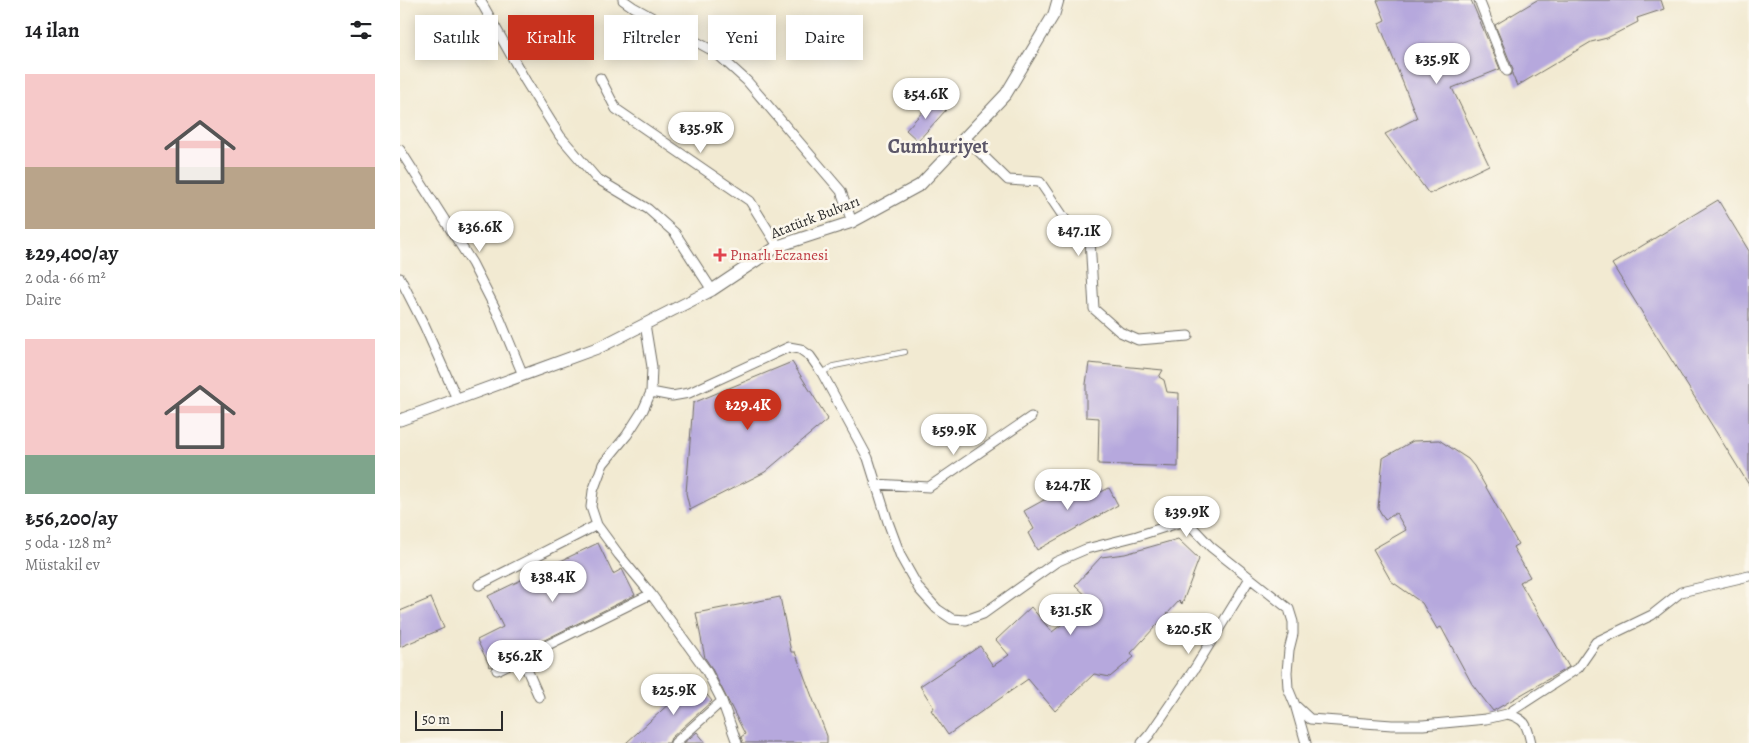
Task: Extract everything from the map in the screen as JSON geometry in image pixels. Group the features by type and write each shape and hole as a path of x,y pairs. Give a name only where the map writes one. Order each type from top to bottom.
{"street":[{"path":"480,0 525,80 560,136 596,178 648,209 675,233 712,290"},
{"path":"624,0 633,7 716,52 747,80 841,191 852,222"},
{"name":"Atatürk Bulvarı","path":"400,420 600,347 712,290 778,246 852,222 920,185 1006,94 1054,14 1058,0"},
{"path":"1479,0 1507,71"},
{"path":"600,78 616,109 750,201 778,246"},
{"path":"965,138 1008,180 1040,182 1068,225 1090,239 1094,309 1120,332 1138,340 1188,336"},
{"path":"400,150 472,263 497,312 523,375"},
{"path":"400,278 424,325 457,399"},
{"path":"645,324 652,367 651,392 643,410 604,464 593,491 591,507 597,525 652,594 706,670 722,701 737,743"},
{"path":"651,392 672,396 689,392 789,347 800,348 810,356 822,372 868,458 888,522 902,556 919,589 936,608 952,618 966,620 983,614 1056,562 1086,549 1181,522 1194,528 1210,546 1289,609 1294,634 1289,650 1286,672 1288,688 1306,743"},
{"path":"875,484 929,487 1031,418"},
{"path":"479,584 597,525"},
{"path":"1295,705 1310,719 1392,725 1422,725 1477,720 1507,714 1578,668 1596,642 1652,615 1681,592 1749,576"},
{"path":"1142,743 1195,668 1250,578"},
{"path":"497,670 652,594"},
{"path":"522,658 540,697"},
{"path":"675,743 722,701"},
{"path":"1507,714 1519,717 1525,723 1531,743"}],"lane":[{"path":"822,372 834,366 905,352"}],"building":[{"path":"1377,0 1471,0 1500,69 1452,88 1489,165 1429,194 1385,134 1417,118 1379,23 1385,20"},
{"path":"1537,0 1661,0 1664,9 1637,18 1638,22 1607,38 1591,42 1517,86 1512,74 1513,69 1495,25"},
{"path":"934,99 946,110 918,141 906,130"},
{"path":"1718,200 1749,251 1749,485 1612,264"},
{"path":"792,362 828,419 765,472 690,510 686,493 693,403"},
{"path":"1089,363 1163,370 1159,377 1164,380 1167,392 1179,393 1178,467 1098,464 1099,418 1086,417 1086,384"},
{"path":"1439,440 1468,459 1474,466 1518,544 1513,547 1530,577 1520,582 1569,667 1493,711 1472,684 1441,627 1437,629 1422,603 1391,581 1373,549 1406,530 1396,513 1385,520 1378,508 1383,458 1413,441"},
{"path":"1091,474 1101,492 1109,488 1118,505 1037,550 1028,533 1034,529 1024,511"},
{"path":"1178,539 1199,559 1182,604 1179,601 1131,653 1134,657 1110,677 1094,674 1055,711 1028,679 948,735 931,710 934,708 920,686 980,646 993,666 1009,655 996,640 1031,607 1052,632 1092,601 1075,585 1101,557 1125,554"},
{"path":"598,543 613,574 622,569 635,595 490,667 477,640 503,627 488,596"},
{"path":"780,597 791,652 795,652 827,736 827,743 743,743 741,737 745,734 705,658 696,613"},
{"path":"431,598 444,628 400,647 400,611"},
{"path":"695,680 712,701 671,738 669,743 626,743"},
{"path":"697,732 706,743 684,743"}],"place":[{"name":"Pınarlı Eczanesi","path":"720,255"}],"district":[{"name":"Cumhuriyet","path":"938,146"}]}
